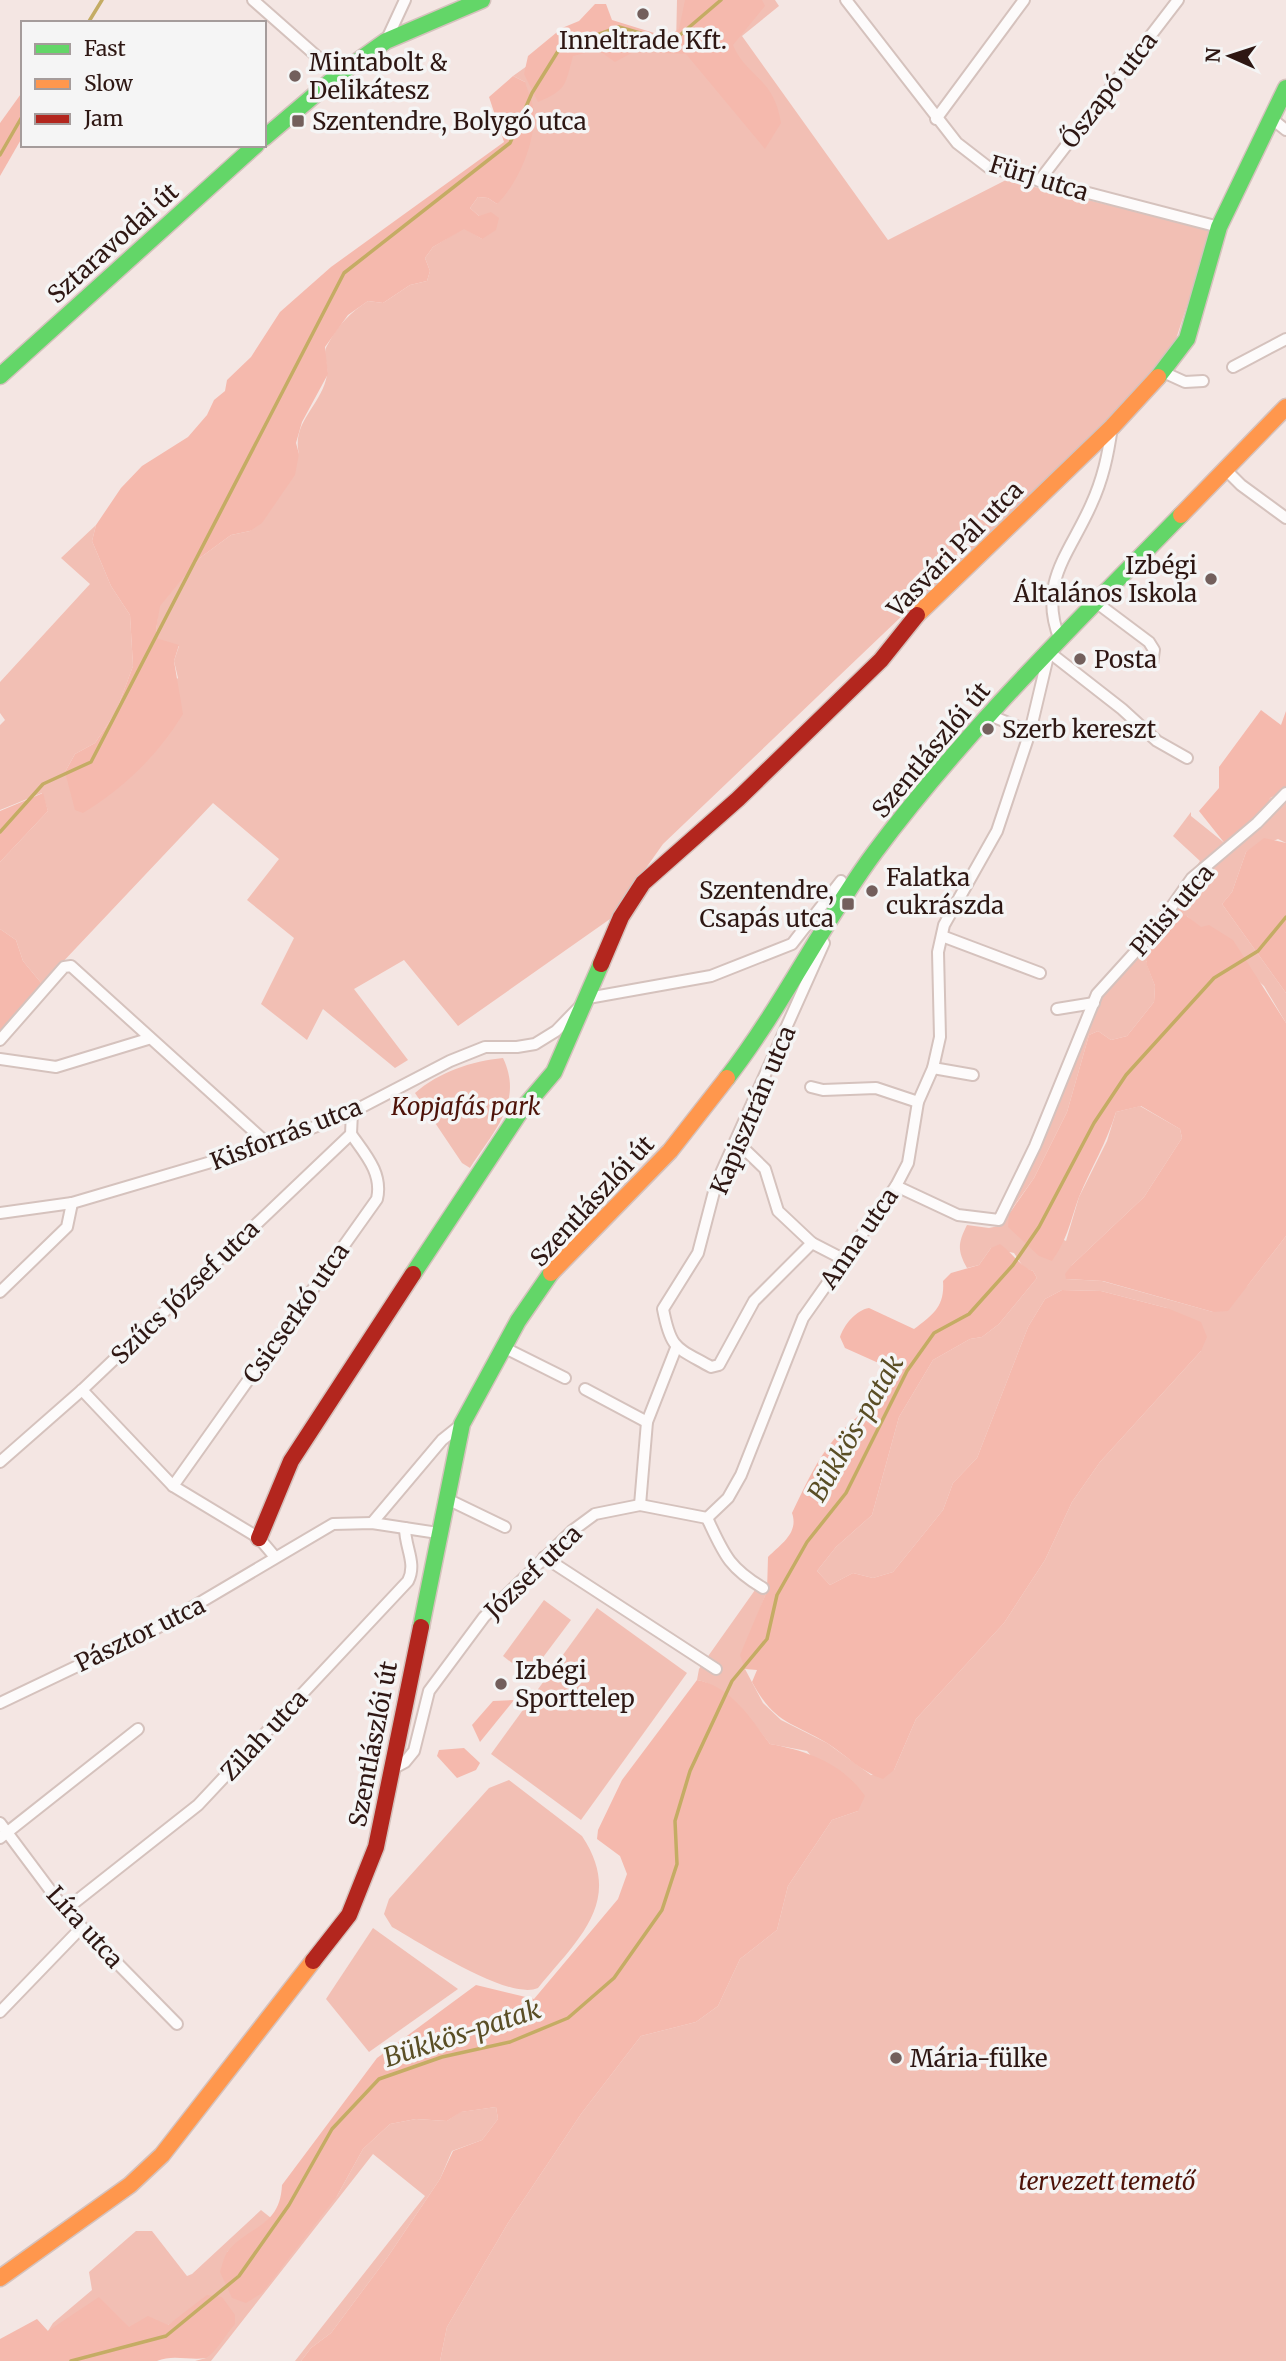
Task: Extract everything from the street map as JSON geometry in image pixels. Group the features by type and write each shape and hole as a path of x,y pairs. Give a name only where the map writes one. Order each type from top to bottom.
{"street":[{"path":"253,0 338,75"},
{"path":"386,41 405,0"},
{"path":"266,136 338,75 386,41 482,0"},
{"path":"936,119 1024,0"},
{"name":"Őszapó utca","path":"1039,181 1178,0"},
{"name":"Fürj utca","path":"852,2 936,119 957,143 988,167 1219,227"},
{"name":"Vasvári Pál utca","path":"259,1538 291,1461 520,1112 554,1072 621,917 643,884 738,799 880,660 922,609 1112,427 1163,372 1187,339 1219,227 1286,88"},
{"path":"1272,119 1286,130"},
{"name":"Sztaravodai út","path":"0,376 254,147"},
{"path":"1233,367 1286,340"},
{"path":"1163,372 1185,382 1203,382"},
{"name":"Szentlászlói út","path":"0,2278 130,2185 162,2155 349,1914 376,1847 461,1424 503,1347 560,1262 670,1151 757,1040 834,904 925,787 987,714 1286,407"},
{"path":"1112,427 1106,469 1090,508 1061,559 1054,583 1054,646 1157,741 1187,758"},
{"path":"1226,470 1241,485 1286,517"},
{"path":"1097,603 1149,642 1154,650 1152,664"},
{"name":"Anna utca","path":"707,1518 728,1498 741,1475 803,1318 896,1186 908,1163 918,1102 933,1068 940,1037 938,952 944,925 997,831 1030,732 1054,646"},
{"path":"987,714 1030,732"},
{"name":"Pilisi utca","path":"896,1186 958,1215 999,1220 1035,1146 1097,994 1156,930 1192,878 1258,823 1286,793"},
{"path":"588,998 711,976 792,944 834,904 841,881"},
{"name":"Kapisztrán utca","path":"676,1348 669,1337 663,1309 698,1253 716,1184 737,1142 834,904"},
{"path":"942,936 1041,973"},
{"path":"0,1040 64,967 71,966 148,1039 269,1145"},
{"name":"Kisforrás utca","path":"0,1213 72,1203 269,1145 352,1112 450,1060 485,1047 517,1048 535,1044 556,1031 588,998"},
{"path":"1057,1009 1094,1003"},
{"path":"0,1059 56,1067 148,1039"},
{"path":"933,1068 973,1075"},
{"path":"811,1087 823,1090 876,1088 918,1102"},
{"path":"351,1134 352,1112"},
{"name":"Szűcs József utca","path":"0,1462 82,1390 351,1134"},
{"name":"Csicserkó utca","path":"173,1486 377,1199 379,1180 373,1166 351,1134"},
{"path":"737,1142 765,1169 778,1211 812,1243 845,1260"},
{"path":"0,1292 66,1227 72,1203"},
{"path":"640,1505 647,1422 676,1348 710,1367 719,1365 754,1301 812,1243"},
{"path":"503,1347 565,1378"},
{"path":"82,1390 173,1486 259,1538 275,1557"},
{"path":"585,1390 647,1422"},
{"path":"372,1523 442,1440 461,1424"},
{"path":"445,1498 502,1528 505,1527"},
{"name":"József utca","path":"392,1769 405,1762 414,1751 429,1691 484,1617 544,1557 595,1514 640,1505 707,1518"},
{"path":"707,1518 724,1554 738,1573 763,1588"},
{"name":"Pásztor utca","path":"0,1703 157,1628 213,1598 275,1557 333,1524 372,1523 438,1534"},
{"name":"Zilah utca","path":"65,1910 198,1805 408,1581 413,1571 413,1562 405,1544 405,1528"},
{"path":"544,1557 716,1669"},
{"path":"2,1831 138,1729"},
{"name":"Líra utca","path":"2,1831 81,1928 177,2024"},
{"path":"0,2012 81,1928"}],"green space":[{"path":"677,0 775,0 779,6 742,36 888,240 1006,180 1212,230 1175,342 1121,407 663,844 610,919 458,1026 404,960 354,989 408,1060 395,1068 323,1009 307,1040 261,1004 294,938 247,900 279,859 213,803 42,984 23,961 16,940 0,929 0,862 48,811 42,793 0,810 0,725 5,720 0,713 0,682 90,584 61,558 96,525 92,541 111,586 130,615 133,666 116,712 95,743 75,754 65,772 178,678 174,661 179,646 159,640 156,630 159,606 201,557 231,535 250,531 299,454 299,432 324,386 327,375 326,348 340,325 368,301 383,303 410,285 427,281 430,271 425,258 433,247 464,228 482,239 479,216 470,208 478,197 488,198 497,204 525,82 513,76 583,26 676,46"},
{"name":"tervezett temető","path":"1286,794 1286,843 1278,839 1246,852 1232,892 1222,904 1286,993 1286,1023 1264,986 1187,916 1146,962 1155,986 1154,1002 1127,1036 1111,1040 1098,1031 1089,1035 1067,1112 1034,1178 1009,1213 1066,1241 1079,1197 1107,1141 1116,1112 1140,1106 1180,1129 1182,1138 1144,1197 1072,1265 1066,1279 1102,1281 1213,1312 1248,1285 1286,1236 1286,2361 440,2361 447,2327 508,2223 581,2114 641,2036 696,2022 718,2006 740,1959 777,1930 788,1886 832,1820 858,1811 807,1751 770,1744 727,1696 697,1680 699,1669 755,1590 767,1591 756,1619 745,1669 763,1703 781,1720 827,1743 871,1775 894,1770 916,1719 1004,1623 1045,1560 1072,1502 1100,1462 1201,1351 1167,1308 1101,1291 1062,1290 1045,1299 1028,1327 977,1458 953,1483 943,1510 893,1572 873,1578 853,1573 830,1585 817,1571 836,1547 872,1515 899,1417 933,1360 970,1339 982,1337 999,1324 1037,1278 1033,1271 1024,1268 1014,1253 991,1248 979,1265 967,1268 960,1251 962,1237 967,1225 989,1228 998,1226 994,1221 1030,1171 1093,1003 1139,951 1200,861 1173,836 1191,812 1191,816 1227,845 1270,798"},
{"name":"Kopjafás park","path":"503,1058 509,1074 508,1103 496,1129 470,1168 462,1163 415,1093 456,1069"},
{"path":"544,1600 571,1620 529,1676 503,1656"},
{"path":"597,1608 687,1673 581,1820 491,1754"},
{"path":"509,1780 582,1836 594,1859 599,1880 598,1900 581,1936 538,1988 524,1990 486,1979 443,1957 392,1927 384,1914 389,1899 489,1788"},
{"path":"373,1928 458,1989 369,2052 326,1999"},
{"path":"496,2107 498,2119 482,2140 452,2151 440,2179 387,2258 331,2333 311,2348 301,2361 295,2361 425,2196 373,2154 211,2361 195,2361 206,2358 185,2314 168,2325 48,2331 53,2323 92,2290 89,2272 136,2231 152,2231 187,2276 261,2210 271,2218 227,2252 337,2196 363,2149 390,2124 416,2119 447,2121 460,2112"}],"shaded area":[{"path":"685,0 762,0 765,6 733,45 745,65 773,96 778,108 781,123 765,149 686,54 661,53 641,48 615,62 598,50 573,56 560,90 538,102 524,74 528,56 562,28 579,21 595,4 606,4 612,20 667,37 679,29"},
{"path":"513,76 525,82 533,106 534,125 528,150 512,186 497,204 488,198 478,197 470,208 479,216 491,212 499,218 496,230 482,239 464,229 433,247 425,258 430,271 427,281 410,285 383,303 368,301 348,315 325,347 328,374 302,422 296,443 299,454 295,475 262,523 250,531 231,535 201,557 160,606 156,630 159,639 179,645 174,661 183,714 163,743 126,782 83,813 75,810 65,772 75,754 95,743 116,712 133,666 130,615 111,586 92,541 96,525 121,488 142,466 188,437 207,415 214,400 225,391 227,380 251,357 280,312 331,267 504,142 489,97"},
{"path":"21,94 21,139 0,176 0,123"},
{"path":"1261,710 1281,725 1286,711 1286,791 1270,798 1263,814 1226,845 1199,811 1219,788 1219,767"},
{"path":"43,793 48,811 0,862 0,811"},
{"path":"1264,838 1286,843 1286,993 1222,904 1232,892 1246,852"},
{"path":"1176,913 1187,916 1201,927 1209,925 1233,940 1286,1023 1286,1236 1228,1311 1213,1312 1103,1281 1066,1279 1065,1274 1072,1265 1144,1197 1182,1138 1180,1129 1141,1106 1116,1112 1079,1197 1065,1237 1052,1261 1039,1256 1008,1227 1009,1214 1034,1178 1067,1112 1089,1035 1098,1031 1111,1040 1127,1036 1154,1002 1155,986 1146,963 1151,944"},
{"path":"0,929 16,940 23,961 42,984 0,1032"},
{"path":"1000,1244 1033,1271 1037,1278 999,1324 982,1337 970,1339 933,1360 899,1417 872,1515 836,1547 817,1571 830,1585 853,1573 873,1578 893,1572 943,1510 953,1483 977,1458 1028,1327 1045,1299 1062,1290 1101,1291 1167,1308 1201,1322 1207,1337 1201,1351 1100,1462 1072,1502 1045,1560 1004,1623 916,1719 894,1770 883,1779 776,1714 752,1682 757,1670 745,1669 740,1655 767,1591 768,1557 791,1532 794,1520 792,1513 811,1474 835,1438 869,1406 882,1387 883,1365 845,1348 840,1337 844,1328 855,1315 869,1308 914,1329 927,1319 940,1303 943,1281 951,1273 979,1265 991,1248"},
{"path":"697,1680 709,1683 730,1696 748,1714 770,1744 811,1755 846,1775 865,1796 858,1811 832,1820 788,1886 777,1930 740,1959 718,2006 696,2022 641,2036 581,2114 508,2223 447,2327 440,2361 301,2361 311,2348 331,2333 387,2258 440,2179 453,2151 482,2140 498,2119 496,2107 461,2112 447,2121 416,2119 390,2124 363,2149 337,2196 262,2293 246,2303 232,2298 220,2272 227,2253 270,2217 280,2199 282,2185 377,2058 476,1985 534,1999 618,1899 627,1874 620,1856 597,1839 598,1830 622,1780"},
{"path":"514,1700 480,1742 472,1725 493,1701"},
{"path":"464,1748 480,1763 476,1770 457,1778 437,1756 439,1750"},
{"path":"207,2295 222,2297 235,2315 235,2324 206,2358 169,2358 157,2361 0,2361 0,2339 37,2319 48,2331 99,2297 129,2327 148,2316 168,2325"}],"waterway":[{"path":"89,21 102,0"},
{"path":"0,832 43,784 91,762 344,273 510,143 532,93 560,48 619,27 668,41 680,35 721,0"},
{"path":"0,155 21,118"},
{"name":"Bükkös-patak","path":"71,2361 166,2336 239,2276 289,2205 332,2129 379,2079 442,2057 510,2042 568,2018 614,1978 662,1910 677,1864 675,1821 690,1771 732,1681 767,1639 777,1595 807,1542 846,1493 907,1371 934,1333 969,1314 1013,1265 1039,1227 1094,1123 1126,1075 1214,978 1258,951 1286,917"}],"traffic: fast":[{"path":"266,136 338,75 386,41 482,0"},
{"path":"1158,377 1187,339 1219,227 1286,88"},
{"path":"0,376 254,147"},
{"path":"727,1078 766,1023 855,880 910,807 1022,679 1181,515"},
{"path":"413,1274 520,1112 554,1072 601,964"},
{"path":"421,1627 462,1424 518,1321 551,1273"}],"traffic: slow":[{"path":"917,615 1112,427 1158,377"},
{"path":"1181,515 1286,407"},
{"path":"551,1273 670,1151 727,1078"},
{"path":"0,2278 130,2185 162,2155 313,1961"}],"traffic: jam":[{"path":"601,964 621,917 643,883 738,799 881,660 917,615"},
{"path":"259,1538 291,1461 413,1274"},
{"path":"313,1961 349,1915 376,1847 421,1627"}],"place":[{"name":"Inneltrade Kft.","path":"643,14"},
{"name":"Mintabolt & Delikátesz","path":"295,76"},
{"name":"Szentendre, Bolygó utca","path":"298,121"},
{"name":"Izbégi Általános Iskola","path":"1211,579"},
{"name":"Posta","path":"1080,659"},
{"name":"Szerb kereszt","path":"988,729"},
{"name":"Falatka cukrászda","path":"872,891"},
{"name":"Szentendre, Csapás utca","path":"848,904"},
{"name":"Izbégi Sporttelep","path":"501,1684"},
{"name":"Mária-fülke","path":"896,2058"}]}
